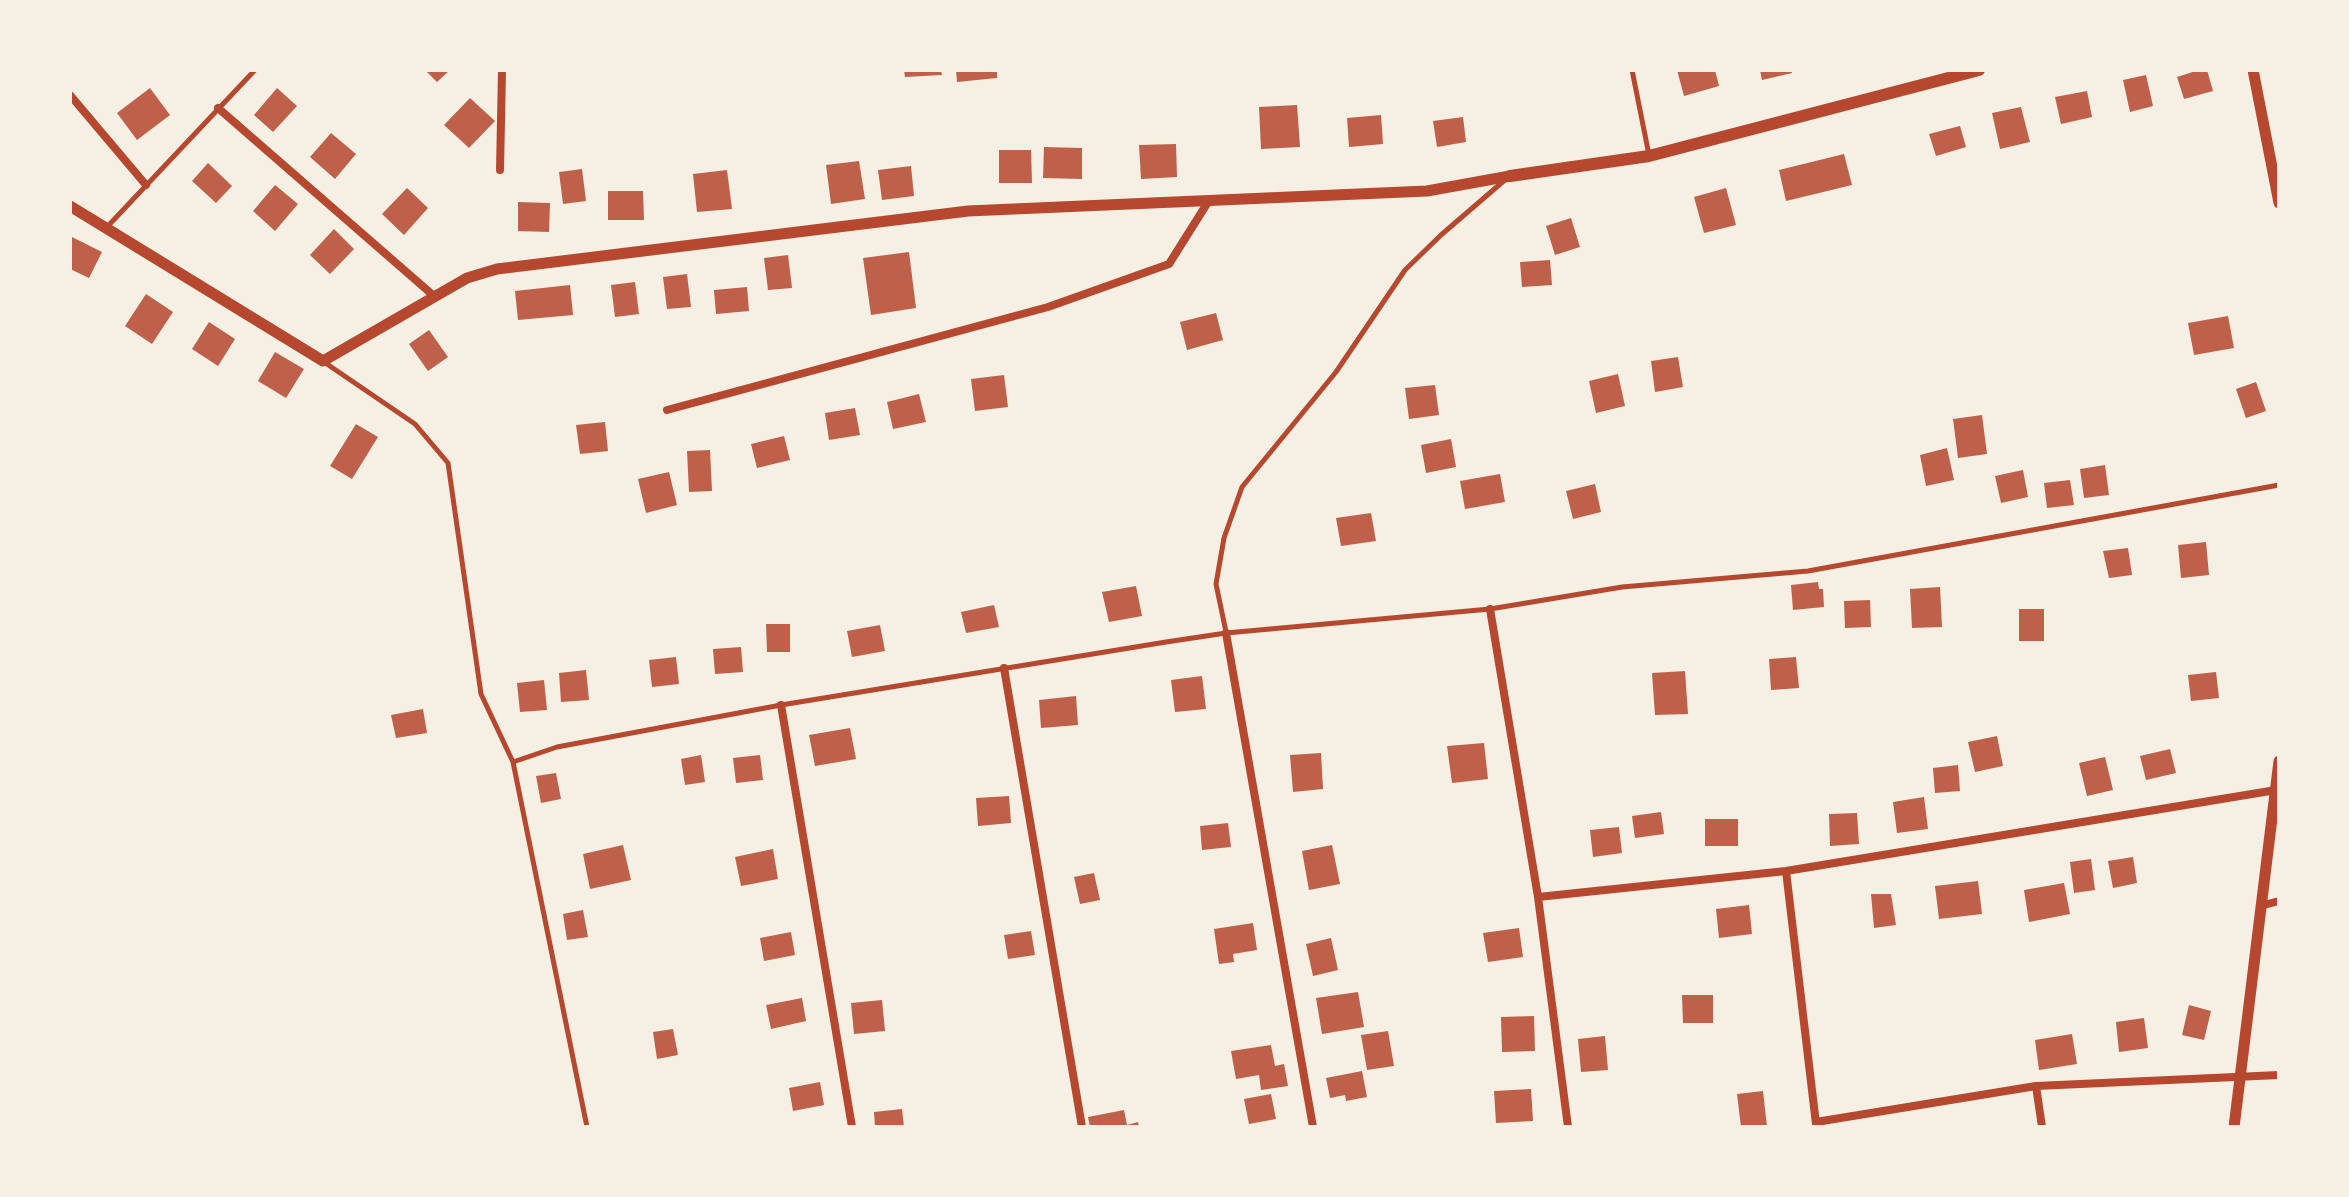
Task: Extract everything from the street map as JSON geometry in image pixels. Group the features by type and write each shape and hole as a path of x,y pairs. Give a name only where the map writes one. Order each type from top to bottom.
{"main road":[{"path":"1510,176 1649,156 1979,70"}],"street":[{"path":"500,170 502,70"},
{"path":"2253,70 2279,203"},
{"path":"70,95 146,185"},
{"path":"218,108 434,296"},
{"path":"70,206 323,361 467,278 497,269 968,211 1427,191 1510,176"},
{"path":"667,410 1048,307 1169,264 1208,202"},
{"path":"1490,609 1538,897 1568,1127"},
{"path":"1226,633 1313,1127"},
{"path":"1004,668 1082,1127"},
{"path":"781,705 852,1127"},
{"path":"2234,1127 2279,761"},
{"path":"1538,897 1786,871 2276,790"},
{"path":"1786,871 1816,1125 2036,1086 2279,1075"},
{"path":"2260,906 2279,901"},
{"path":"2036,1086 2042,1127"}],"lane":[{"path":"107,227 255,70"},
{"path":"1632,70 1649,156"},
{"path":"1226,633 1216,584 1224,538 1242,487 1336,372 1405,270 1510,176"},
{"path":"323,361 415,424 448,463 481,694 513,762 587,1127"},
{"path":"513,762 557,747 781,705 1226,633 1490,609 1622,587 1808,571 2279,485"}],"building":[{"path":"425,70 450,70 437,82"},
{"path":"904,70 941,70 942,75 905,77"},
{"path":"956,70 997,70 997,78 957,82"},
{"path":"1677,70 1715,70 1719,86 1684,96"},
{"path":"1760,70 1792,70 1792,73 1762,80"},
{"path":"2207,70 2213,91 2184,99 2177,77"},
{"path":"2146,75 2153,106 2130,112 2123,80"},
{"path":"150,88 170,115 137,140 117,113"},
{"path":"277,88 297,106 273,132 254,115"},
{"path":"2087,91 2092,117 2061,124 2055,97"},
{"path":"470,98 495,121 469,148 444,125"},
{"path":"1297,105 1300,147 1261,149 1259,107"},
{"path":"2021,107 2030,142 2000,149 1992,113"},
{"path":"1381,115 1383,144 1349,147 1347,118"},
{"path":"1463,117 1466,142 1437,147 1433,121"},
{"path":"1960,126 1966,147 1936,156 1929,134"},
{"path":"331,133 356,154 335,179 310,157"},
{"path":"1176,144 1177,177 1141,179 1139,145"},
{"path":"1044,147 1082,148 1082,179 1043,178"},
{"path":"999,150 1031,150 1032,183 999,183"},
{"path":"1844,154 1852,185 1786,201 1779,170"},
{"path":"859,161 865,199 831,204 826,165"},
{"path":"208,163 232,186 216,203 192,181"},
{"path":"911,166 914,196 882,200 878,170"},
{"path":"582,169 586,201 563,204 559,172"},
{"path":"727,170 732,209 697,212 693,174"},
{"path":"275,185 298,204 275,231 253,211"},
{"path":"407,188 428,208 404,235 382,214"},
{"path":"1726,188 1736,225 1704,233 1694,197"},
{"path":"608,191 643,191 644,220 608,220"},
{"path":"518,202 550,203 549,232 518,231"},
{"path":"1571,218 1580,247 1555,255 1546,226"},
{"path":"334,229 354,249 330,274 310,255"},
{"path":"70,236 102,252 89,278 70,269"},
{"path":"909,252 916,308 871,315 863,258"},
{"path":"788,255 792,288 768,290 764,258"},
{"path":"1550,260 1552,285 1522,287 1520,262"},
{"path":"687,274 691,307 667,309 663,277"},
{"path":"635,282 639,314 615,317 611,285"},
{"path":"570,285 573,315 518,320 515,291"},
{"path":"747,287 749,311 716,314 714,290"},
{"path":"146,294 173,312 152,344 125,326"},
{"path":"1216,313 1223,340 1187,350 1180,322"},
{"path":"2228,316 2234,348 2194,355 2188,323"},
{"path":"209,322 235,339 218,366 192,349"},
{"path":"429,330 448,357 428,371 409,344"},
{"path":"275,352 304,369 286,398 258,381"},
{"path":"1678,357 1683,387 1655,392 1651,361"},
{"path":"1618,374 1625,406 1596,413 1589,381"},
{"path":"1004,375 1008,407 975,411 971,379"},
{"path":"2256,382 2266,411 2246,418 2236,389"},
{"path":"1435,385 1439,415 1409,419 1405,388"},
{"path":"919,394 926,422 893,429 887,402"},
{"path":"855,408 860,435 829,440 825,413"},
{"path":"1982,415 1987,454 1958,458 1953,419"},
{"path":"605,422 608,451 580,454 576,425"},
{"path":"356,424 378,437 352,479 330,466"},
{"path":"784,436 790,460 757,468 751,444"},
{"path":"1451,439 1456,467 1426,473 1421,445"},
{"path":"1947,448 1954,480 1926,486 1920,455"},
{"path":"710,450 712,491 689,492 687,451"},
{"path":"2105,465 2109,495 2084,498 2080,469"},
{"path":"2023,470 2028,497 2001,503 1995,476"},
{"path":"669,472 677,505 646,513 638,479"},
{"path":"1500,474 1505,502 1465,509 1460,481"},
{"path":"2070,480 2074,505 2047,508 2044,483"},
{"path":"1595,484 1601,512 1573,519 1566,491"},
{"path":"1371,513 1376,541 1341,546 1336,518"},
{"path":"2206,542 2209,575 2181,578 2178,545"},
{"path":"2128,548 2132,575 2109,578 2103,551"},
{"path":"1818,582 1819,589 1823,589 1824,607 1793,610 1791,585"},
{"path":"1136,586 1142,616 1109,622 1102,592"},
{"path":"1940,587 1942,627 1912,628 1910,589"},
{"path":"1870,600 1871,627 1845,628 1844,601"},
{"path":"994,605 999,627 966,633 961,612"},
{"path":"2019,609 2044,609 2044,641 2019,641"},
{"path":"766,624 790,624 790,652 767,652"},
{"path":"880,625 885,651 852,657 847,631"},
{"path":"741,647 743,672 715,674 713,649"},
{"path":"676,657 679,684 652,687 649,660"},
{"path":"1796,657 1799,688 1771,690 1769,659"},
{"path":"586,670 589,700 561,702 559,673"},
{"path":"1685,671 1688,714 1655,715 1652,673"},
{"path":"2216,672 2219,698 2191,701 2188,675"},
{"path":"1202,676 1206,709 1175,712 1171,680"},
{"path":"544,680 547,710 520,712 517,683"},
{"path":"1076,696 1078,725 1041,728 1039,700"},
{"path":"423,709 427,733 396,738 391,715"},
{"path":"850,728 856,759 815,766 809,735"},
{"path":"1997,736 2003,766 1975,772 1968,742"},
{"path":"1484,743 1488,779 1452,783 1447,746"},
{"path":"2170,749 2176,773 2146,780 2140,756"},
{"path":"1321,753 1323,789 1293,792 1290,755"},
{"path":"701,755 705,782 685,785 681,759"},
{"path":"760,755 763,780 736,783 733,758"},
{"path":"2105,757 2113,790 2087,796 2079,763"},
{"path":"1958,765 1960,791 1935,793 1933,768"},
{"path":"556,773 561,799 541,803 536,776"},
{"path":"1009,796 1011,823 978,826 976,798"},
{"path":"1924,797 1928,829 1897,833 1893,802"},
{"path":"1661,812 1664,834 1635,838 1632,816"},
{"path":"1857,813 1859,844 1830,846 1829,814"},
{"path":"1705,819 1738,819 1738,846 1705,846"},
{"path":"1228,823 1231,847 1202,850 1200,826"},
{"path":"1619,827 1622,853 1593,857 1590,830"},
{"path":"623,845 631,880 590,889 583,854"},
{"path":"1332,845 1340,884 1309,890 1302,851"},
{"path":"773,849 778,879 741,886 735,857"},
{"path":"2133,857 2137,883 2113,888 2108,861"},
{"path":"2091,859 2095,890 2074,893 2070,862"},
{"path":"1094,873 1100,900 1080,904 1074,877"},
{"path":"1978,881 1982,914 1939,919 1935,886"},
{"path":"2064,883 2070,914 2029,922 2024,890"},
{"path":"1871,894 1891,894 1896,925 1874,928"},
{"path":"1749,905 1752,934 1719,938 1716,909"},
{"path":"583,910 588,937 567,940 563,914"},
{"path":"1253,923 1257,950 1233,954 1234,962 1219,964 1214,929"},
{"path":"1519,928 1523,957 1488,962 1483,933"},
{"path":"1031,931 1035,955 1008,959 1004,935"},
{"path":"791,932 795,955 764,961 760,938"},
{"path":"1331,938 1338,970 1313,976 1306,944"},
{"path":"1358,992 1364,1027 1322,1034 1316,998"},
{"path":"1682,995 1713,995 1713,1023 1683,1023"},
{"path":"802,998 806,1021 771,1029 766,1005"},
{"path":"882,1000 885,1031 854,1034 851,1003"},
{"path":"2189,1005 2211,1011 2204,1040 2182,1035"},
{"path":"1534,1016 1535,1051 1502,1052 1501,1017"},
{"path":"2144,1018 2148,1048 2119,1052 2116,1022"},
{"path":"673,1029 678,1055 657,1059 653,1032"},
{"path":"1388,1031 1394,1066 1367,1070 1361,1035"},
{"path":"2072,1034 2077,1064 2039,1070 2035,1040"},
{"path":"1605,1036 1608,1070 1581,1072 1578,1039"},
{"path":"1271,1045 1275,1066 1284,1064 1288,1086 1261,1090 1259,1075 1236,1079 1231,1051"},
{"path":"1362,1071 1367,1097 1346,1101 1345,1095 1330,1098 1326,1078"},
{"path":"820,1082 824,1105 793,1111 789,1088"},
{"path":"1531,1089 1533,1121 1496,1123 1494,1091"},
{"path":"1763,1091 1767,1127 1741,1127 1737,1094"},
{"path":"1271,1094 1276,1119 1249,1124 1244,1099"},
{"path":"902,1109 904,1127 875,1127 874,1112"},
{"path":"1124,1110 1127,1125 1138,1122 1139,1127 1090,1127 1088,1117"}]}
